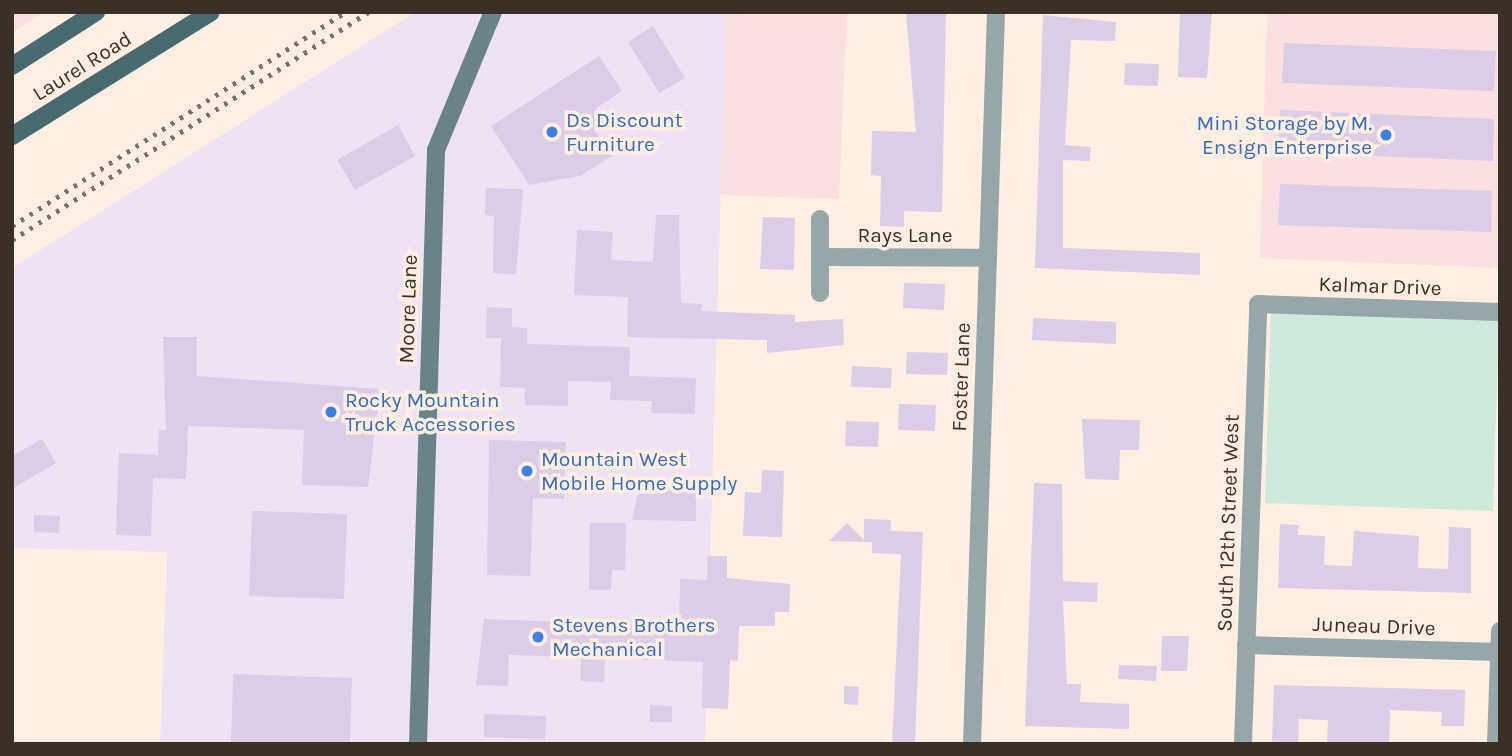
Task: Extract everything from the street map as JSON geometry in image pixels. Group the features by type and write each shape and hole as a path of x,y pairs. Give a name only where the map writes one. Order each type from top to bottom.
{"main road":[{"name":"Laurel Road","path":"12,66 96,12"},
{"name":"Laurel Road","path":"12,136 211,12"}],"street":[{"name":"Moore Lane","path":"418,744 436,150 493,12"},
{"name":"Foster Lane","path":"972,744 996,12"},
{"path":"820,219 820,293"},
{"name":"Rays Lane","path":"821,257 988,258"},
{"name":"Kalmar Drive","path":"1258,304 1500,312"},
{"name":"South 12th Street West","path":"1243,744 1258,304"},
{"path":"1496,744 1500,631"},
{"name":"Juneau Drive","path":"1246,645 1499,652"}],"shaded area":[{"path":"12,12 44,12 12,32"},
{"path":"415,12 726,12 705,744 160,744 167,552 12,548 12,268"},
{"path":"726,12 847,12 839,199 721,195"},
{"path":"1267,12 1500,12 1500,268 1260,258"}],"green space":[{"path":"1271,311 1499,318 1493,511 1265,503"}],"building":[{"path":"906,12 946,12 942,212 904,211 904,227 880,226 881,176 871,175 872,131 916,132"},
{"path":"1180,12 1212,12 1207,78 1178,77"},
{"path":"1043,15 1116,22 1115,41 1071,40 1065,145 1091,147 1090,161 1063,160 1063,248 1200,253 1200,275 1035,268"},
{"path":"653,26 685,78 659,93 628,42"},
{"path":"1284,43 1496,51 1494,91 1282,83"},
{"path":"599,56 622,91 596,108 606,125 595,131 612,156 580,176 529,185 491,126"},
{"path":"1125,63 1159,64 1158,86 1124,85"},
{"path":"1280,110 1494,119 1493,161 1278,152"},
{"path":"398,125 415,156 355,190 337,160"},
{"path":"1280,184 1492,191 1491,232 1278,225"},
{"path":"486,188 523,189 516,274 493,273 494,216 485,215"},
{"path":"656,215 679,215 681,303 702,304 701,311 795,315 795,322 843,319 844,345 767,353 767,340 627,337 628,297 574,295 577,230 613,232 611,260 653,262"},
{"path":"763,217 795,218 794,270 760,269"},
{"path":"904,283 945,284 944,310 903,308"},
{"path":"487,307 512,308 512,327 527,328 527,344 630,347 629,376 696,378 695,414 651,413 652,401 610,400 611,382 568,381 568,406 525,405 525,388 500,387 501,338 486,338"},
{"path":"1033,318 1116,322 1116,344 1032,340"},
{"path":"163,337 197,337 197,376 380,389 368,487 302,485 304,430 188,426 186,479 153,478 151,536 116,535 119,453 158,455 159,430 166,430"},
{"path":"907,352 948,353 947,375 906,374"},
{"path":"852,366 892,368 891,388 851,387"},
{"path":"899,404 936,405 935,431 898,430"},
{"path":"1082,419 1140,420 1139,450 1120,450 1119,480 1085,479"},
{"path":"846,421 879,422 878,447 845,446"},
{"path":"42,439 56,463 12,489 12,456"},
{"path":"489,440 566,442 564,499 533,498 530,576 487,575"},
{"path":"762,470 784,471 782,537 743,536 745,492 761,493"},
{"path":"1034,483 1062,484 1063,581 1098,583 1097,602 1063,601 1067,684 1081,684 1080,702 1129,704 1129,729 1025,726"},
{"path":"639,490 696,491 696,521 632,520"},
{"path":"252,511 347,514 344,599 249,596"},
{"path":"34,515 60,516 59,533 34,532"},
{"path":"864,519 891,520 891,531 923,532 915,744 892,744 901,554 872,553 872,542 829,541 847,523 864,540"},
{"path":"590,523 626,523 625,570 612,570 611,590 589,590"},
{"path":"1280,524 1299,525 1298,535 1325,536 1324,565 1352,566 1354,531 1419,536 1418,568 1448,569 1449,527 1471,528 1471,593 1278,588"},
{"path":"707,556 727,556 727,578 790,584 789,612 775,612 775,626 739,626 738,661 730,660 728,709 702,708 703,662 605,658 604,682 581,681 581,657 509,655 508,686 476,685 484,619 679,626 680,579 707,580"},
{"path":"1162,636 1189,636 1187,671 1161,671"},
{"path":"1119,665 1157,666 1156,681 1118,679"},
{"path":"233,674 352,678 350,744 231,744"},
{"path":"1274,685 1465,690 1464,726 1441,726 1442,712 1390,710 1389,744 1327,744 1328,720 1299,719 1298,744 1272,744"},
{"path":"844,686 859,687 858,705 844,704"},
{"path":"650,705 672,706 672,722 650,722"},
{"path":"484,714 546,716 545,739 484,737"}],"railway":[{"path":"12,226 345,12"},
{"path":"12,240 368,12"}],"place":[{"name":"Ds Discount Furniture","path":"552,132"},
{"name":"Mini Storage by M. Ensign Enterprise","path":"1386,135"},
{"name":"Rocky Mountain Truck Accessories","path":"331,412"},
{"name":"Mountain West Mobile Home Supply","path":"527,471"},
{"name":"Stevens Brothers Mechanical","path":"538,637"}]}
